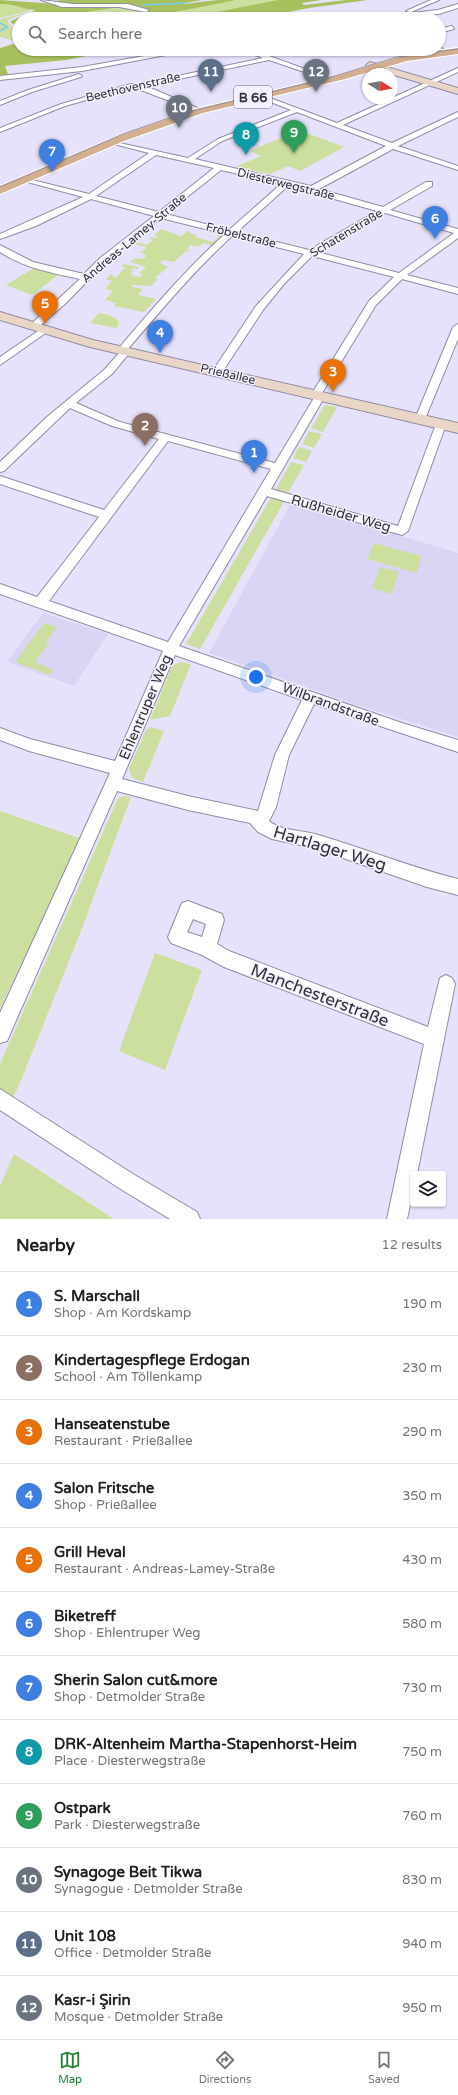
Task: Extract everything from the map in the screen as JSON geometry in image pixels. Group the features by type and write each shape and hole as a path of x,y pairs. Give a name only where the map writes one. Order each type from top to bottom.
{"main road":[{"name":"B 66","path":"446,50 458,50"},
{"name":"B 66","path":"446,52 458,50"},
{"name":"B 66","path":"198,110 336,78 397,56"},
{"name":"B 66","path":"0,190 21,179 109,141 198,110 415,56"},
{"name":"B 66","path":"0,186 21,179"}],"street":[{"path":"44,0 50,3 128,6 146,10"},
{"path":"407,12 436,0"},
{"path":"441,12 458,6"},
{"path":"446,13 450,14"},
{"path":"446,29 452,28"},
{"path":"0,78 104,65 155,56"},
{"path":"265,56 327,78"},
{"name":"Beethovenstraße","path":"0,130 67,104 133,85 139,86 269,58"},
{"path":"0,103 30,90 100,70 104,65"},
{"path":"372,66 458,91"},
{"path":"337,125 458,70"},
{"path":"139,86 198,110"},
{"path":"260,96 392,146 458,168"},
{"path":"189,160 220,140 296,110"},
{"path":"312,189 392,146 458,114"},
{"name":"Diesterwegstraße","path":"109,141 312,189 458,234"},
{"path":"0,237 33,224 90,197 155,152"},
{"name":"Andreas-Lamey-Straße","path":"0,362 39,328 85,278 220,167"},
{"name":"Fröbelstraße","path":"21,179 458,291"},
{"path":"0,468 33,436 108,372 174,289 231,233 286,183"},
{"name":"Schatenstraße","path":"217,372 259,308 281,282 310,253 429,184"},
{"name":"Ehlentruper Weg","path":"0,1034 88,841 171,648 278,467 372,303 401,276 458,234"},
{"path":"0,248 26,263 51,271 85,278"},
{"name":"Prießallee","path":"0,316 124,351 458,428"},
{"path":"420,419 458,327"},
{"path":"70,404 116,424 278,467"},
{"name":"Rußheider Weg","path":"263,491 402,531 441,424"},
{"path":"40,603 166,437"},
{"path":"0,480 107,515"},
{"name":"Wilbrandstraße","path":"0,589 402,729 458,746"},
{"path":"260,822 268,807 282,755 310,697"},
{"path":"0,734 29,745 119,769"},
{"name":"Hartlager Weg","path":"113,784 188,803 247,815 260,822 272,832 321,843 426,879 458,887"},
{"name":"Manchesterstraße","path":"207,948 224,958 434,1039"},
{"path":"397,1219 446,984"},
{"path":"0,1099 126,1181 190,1219"}],"shaded area":[{"path":"291,503 458,553 458,737 348,702 209,653"},
{"path":"43,613 108,634 74,686 7,662"}],"green space":[{"path":"0,0 99,7 128,6 86,12 31,12 36,10 0,4"},
{"path":"60,0 202,0 181,4 184,4 217,0 236,0 171,12 138,12 150,10 133,5 99,6 51,2"},
{"path":"236,0 278,0 221,12 167,12"},
{"path":"278,0 322,0 302,3 304,5 346,0 368,0 288,12 217,12"},
{"path":"0,4 16,4 30,11 12,12 12,15 0,18"},
{"path":"128,6 141,12 86,12"},
{"path":"12,16 12,18 7,21 12,27 12,40 0,37 0,19"},
{"path":"12,44 12,56 86,56 66,60 5,66 9,77 0,78 0,48"},
{"path":"299,130 344,147 300,171 288,166 270,174 235,167 261,156 250,151"},
{"path":"161,229 181,236 190,231 189,233 196,235 195,237 212,242 218,238 218,233 223,235 212,245 203,243 198,247 191,245 187,249 191,250 186,251 174,262 163,260 160,263 168,267 155,278 158,279 151,286 133,285 132,287 143,289 138,295 156,299 144,312 114,306 116,303 105,300 113,291 105,289 112,281 106,279 111,274 116,278 125,267 121,266 123,264 139,267 138,269 133,268 131,270 133,271 131,273 133,274 132,276 140,277 142,274 139,273 146,267 130,262 135,258 143,259 146,256 144,255 145,254 136,251 141,252 147,247 135,244 132,246 129,245 133,241 147,245 153,240 150,238 151,237 156,238 159,236 155,237 155,234"},
{"path":"34,268 58,275 32,295 6,285"},
{"path":"99,313 114,317 119,324 116,328 90,323"},
{"path":"325,405 337,407 323,432 311,428"},
{"path":"309,431 322,434 314,448 302,444"},
{"path":"299,447 312,451 306,462 293,458"},
{"path":"291,462 304,465 288,493 276,489"},
{"path":"272,496 285,500 200,649 186,644"},
{"path":"374,543 422,556 417,573 367,559"},
{"path":"380,567 399,572 391,594 372,588"},
{"path":"44,623 57,627 46,642 49,643 35,662 54,670 50,675 15,662"},
{"path":"180,662 191,664 170,716 150,720 172,666"},
{"path":"150,727 164,731 143,782 132,778 129,769 146,730"},
{"path":"124,796 131,797 79,936 12,1099 0,1090 0,1064 118,798"},
{"path":"0,811 82,839 0,1008"},
{"path":"155,953 202,970 165,1070 119,1051"},
{"path":"14,1154 114,1219 0,1219 0,1186"}],"waterway":[{"path":"143,5 185,3"},
{"path":"0,23 7,27 0,31"}],"tram line":[{"path":"446,51 458,49"},
{"path":"0,187 123,134 180,114 328,78 405,56"}],"place":[{"name":"Unit 108","path":"211,92"},
{"name":"Kasr-i Şirin","path":"316,92"},
{"name":"Synagoge Beit Tikwa","path":"179,128"},
{"name":"Ostpark","path":"294,153"},
{"name":"DRK-Altenheim Martha-Stapenhorst-Heim","path":"246,155"},
{"name":"Sherin Salon cut&more","path":"52,172"},
{"name":"Biketreff","path":"435,239"},
{"name":"Grill Heval","path":"45,324"},
{"name":"Salon Fritsche","path":"160,353"},
{"name":"Hanseatenstube","path":"333,392"},
{"name":"Kindertagespflege Erdogan","path":"145,446"},
{"name":"S. Marschall","path":"254,473"}]}
